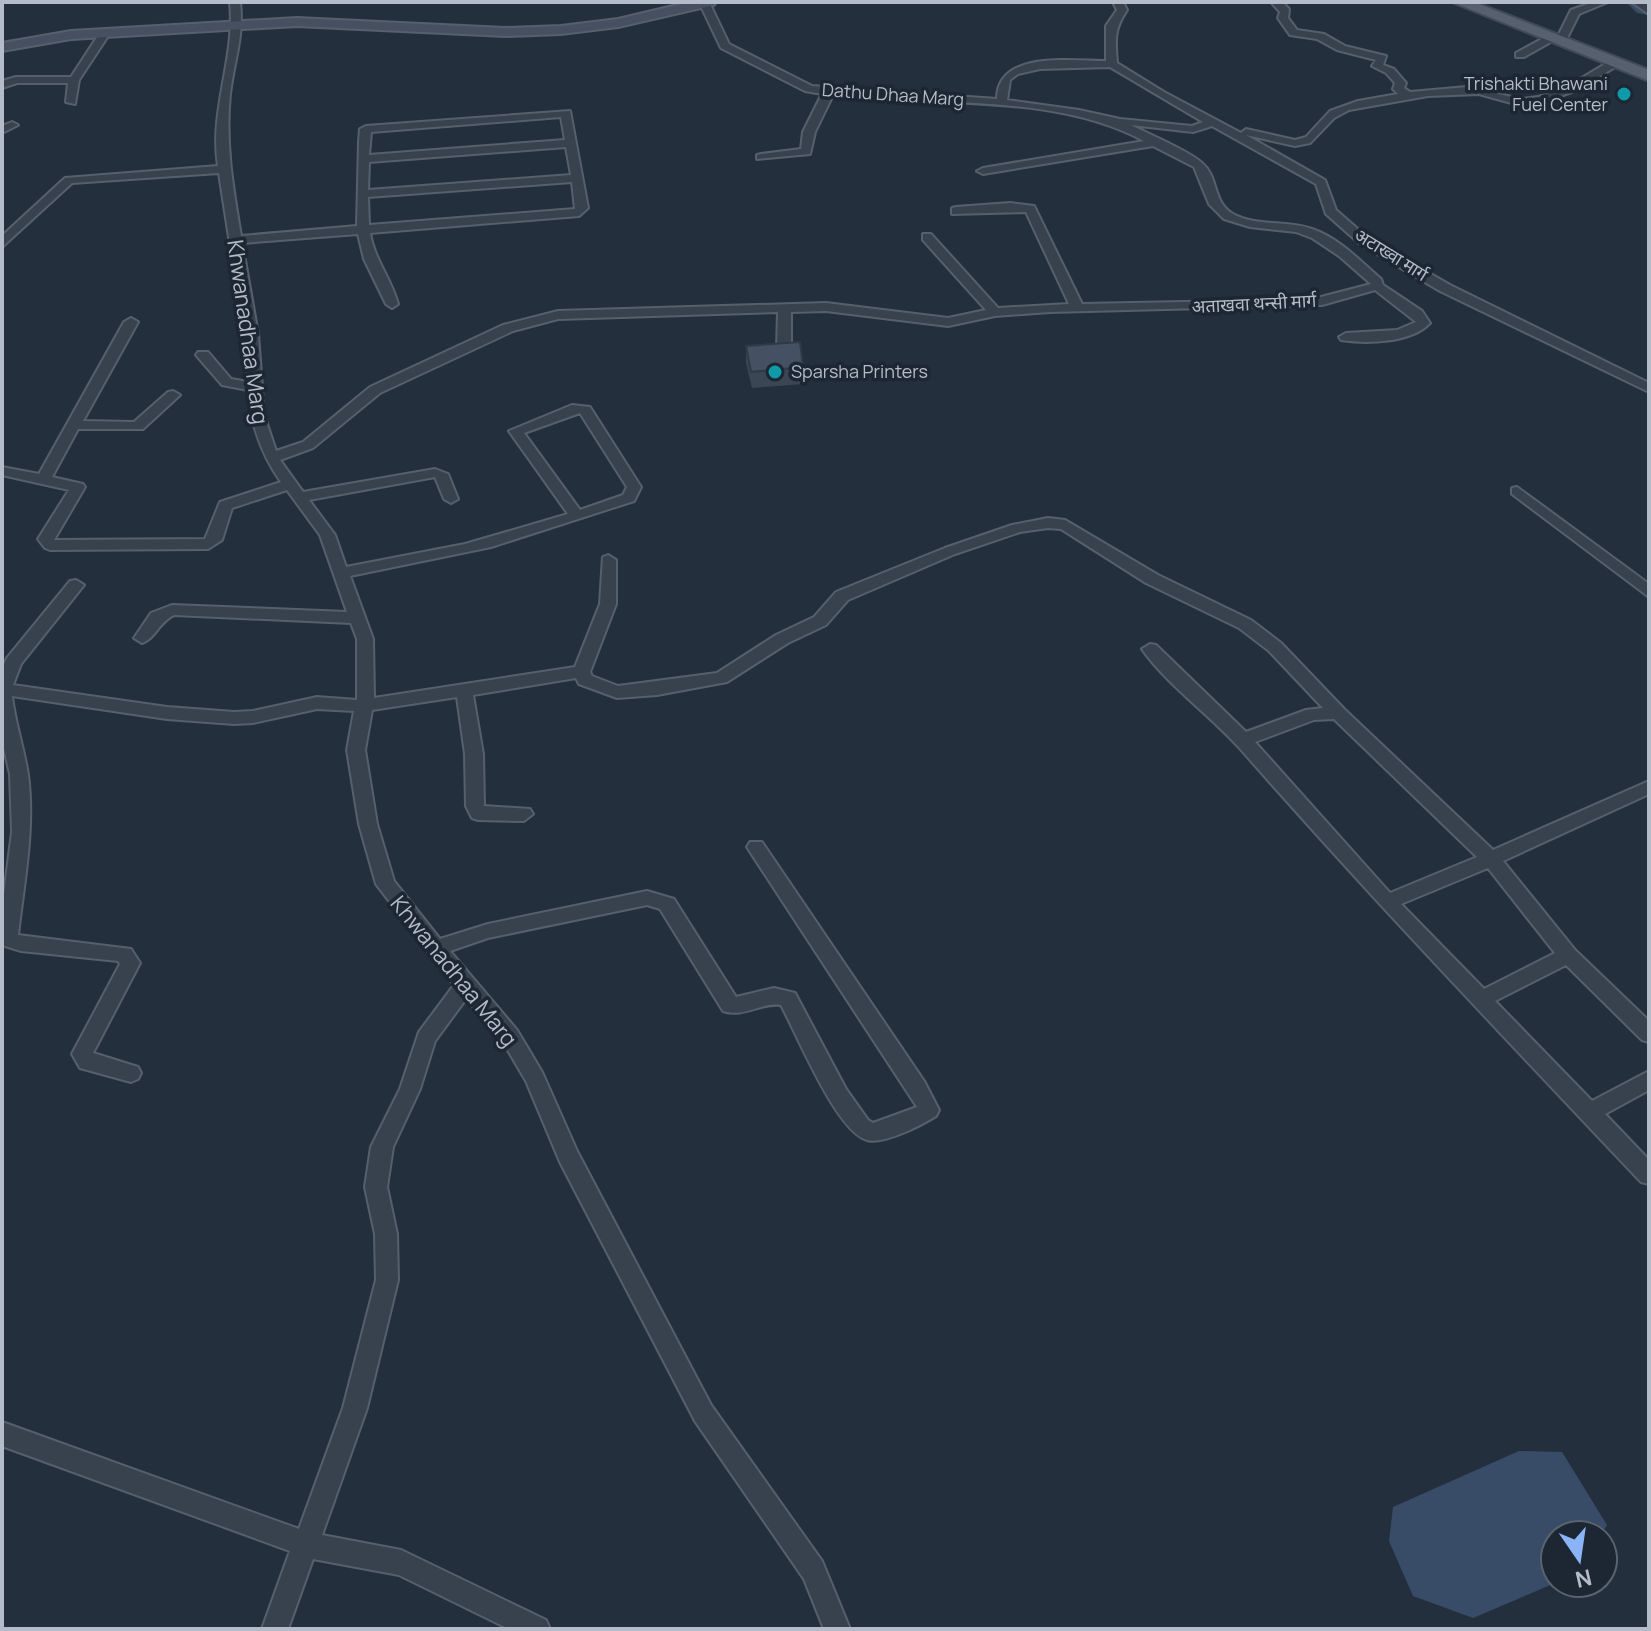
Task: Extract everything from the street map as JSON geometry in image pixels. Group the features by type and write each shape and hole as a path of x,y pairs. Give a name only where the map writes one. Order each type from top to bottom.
{"main road":[{"path":"1460,2 1649,76"}],"street":[{"name":"Khwanadhaa Marg","path":"235,2 238,27 225,93 223,169 251,334 257,415 271,458 327,535 365,639 367,667 356,750 368,824 385,884 510,1036 535,1078 568,1155 657,1319 703,1413 813,1570 837,1629"},
{"path":"1002,103 1004,81 1020,71 1055,65 1112,64 1109,37 1111,26 1122,10 1118,2"},
{"path":"1276,2 1285,11 1285,24 1294,33 1320,36 1341,48 1382,58 1377,66 1390,71 1401,83 1398,89 1411,97"},
{"path":"1520,55 1557,39 1575,12 1603,2"},
{"path":"1637,2 1649,11"},
{"path":"2,47 71,35 297,22 505,32 561,30 618,23 706,3"},
{"name":"Dathu Dhaa Marg","path":"706,3 725,46 766,65 792,82 828,92 1002,103 1079,113 1117,122"},
{"path":"71,102 74,80 105,33"},
{"path":"1117,122 1193,129 1217,125 1281,141 1310,140 1334,113 1354,105 1476,90 1515,102 1529,102 1592,77 1616,62"},
{"name":"अटाख्वा मार्ग","path":"1112,64 1160,94 1321,182 1330,211 1364,241 1445,288 1649,388"},
{"path":"2,85 16,80 74,80"},
{"path":"761,157 806,152 809,132 828,92"},
{"path":"235,240 364,232 571,214 582,208 566,113 366,129 362,194 364,232 370,259 382,275 392,304"},
{"path":"1117,122 1198,165 1205,173 1210,196 1217,208 1230,217 1248,224 1307,231 1336,248 1377,282 1377,286 1417,314 1423,323 1418,328 1395,333 1346,337"},
{"path":"983,171 1156,142"},
{"path":"365,159 572,143"},
{"path":"2,243 69,180 223,169"},
{"path":"362,194 576,178"},
{"path":"956,211 1010,207 1030,209 1078,309"},
{"path":"927,237 995,312"},
{"path":"1336,248 1364,241"},
{"name":"अताखवा थन्सी मार्ग","path":"271,458 308,445 375,390 494,334 533,320 598,312 859,309 948,322 995,312 1322,301 1377,286"},
{"path":"784,347 785,309"},
{"path":"43,480 131,322"},
{"path":"203,355 227,382 255,387"},
{"path":"74,425 138,426 173,395"},
{"path":"339,573 467,548 577,516 629,498 634,487 585,410 577,408 516,431 577,516"},
{"path":"2,471 78,487 46,539 50,545 208,544 214,540 225,505 295,490 435,473 441,474 451,499"},
{"path":"1517,491 1649,592"},
{"path":"608,560 608,604 582,672 585,680 617,692 657,689 721,678 782,639 820,621 842,596 950,551 1017,528 1048,523 1065,525 1152,579 1245,624 1275,647 1338,713 1491,859 1568,955 1649,1034"},
{"path":"76,585 13,662 3,689 6,721 19,774 21,832 8,939 124,954 130,963 82,1054 87,1062 131,1073"},
{"path":"142,638 157,617 172,610 358,618"},
{"path":"1150,649 1243,740 1389,901 1649,1175"},
{"path":"3,689 167,713 234,718 317,703 362,706 582,672"},
{"path":"464,690 474,754 478,813 524,814"},
{"path":"1243,740 1312,714 1338,713"},
{"path":"1389,901 1491,859 1649,787"},
{"path":"435,948 488,931 647,898 660,899 667,904 730,1005 737,1006 773,995 788,999 837,1093 861,1128 869,1132 880,1130 923,1115 929,1110 917,1087 756,847"},
{"path":"1482,999 1568,955"},
{"path":"275,1629 308,1545 355,1408 387,1280 386,1234 376,1187 382,1147 410,1089 426,1038 465,985"},
{"path":"1588,1113 1649,1080"},
{"path":"2,1434 308,1545 401,1563 537,1629"}],"water":[{"path":"1519,1451 1562,1452 1603,1519 1539,1519 1539,1590 1473,1618 1413,1596 1389,1541 1393,1507"}],"building":[{"path":"800,342 803,367 751,372 746,346"}],"waterway":[{"path":"1629,2 1638,11 1649,13"}],"place":[{"name":"Trishakti Bhawani Fuel Center","path":"1624,94"},
{"name":"Sparsha Printers","path":"775,372"}]}
